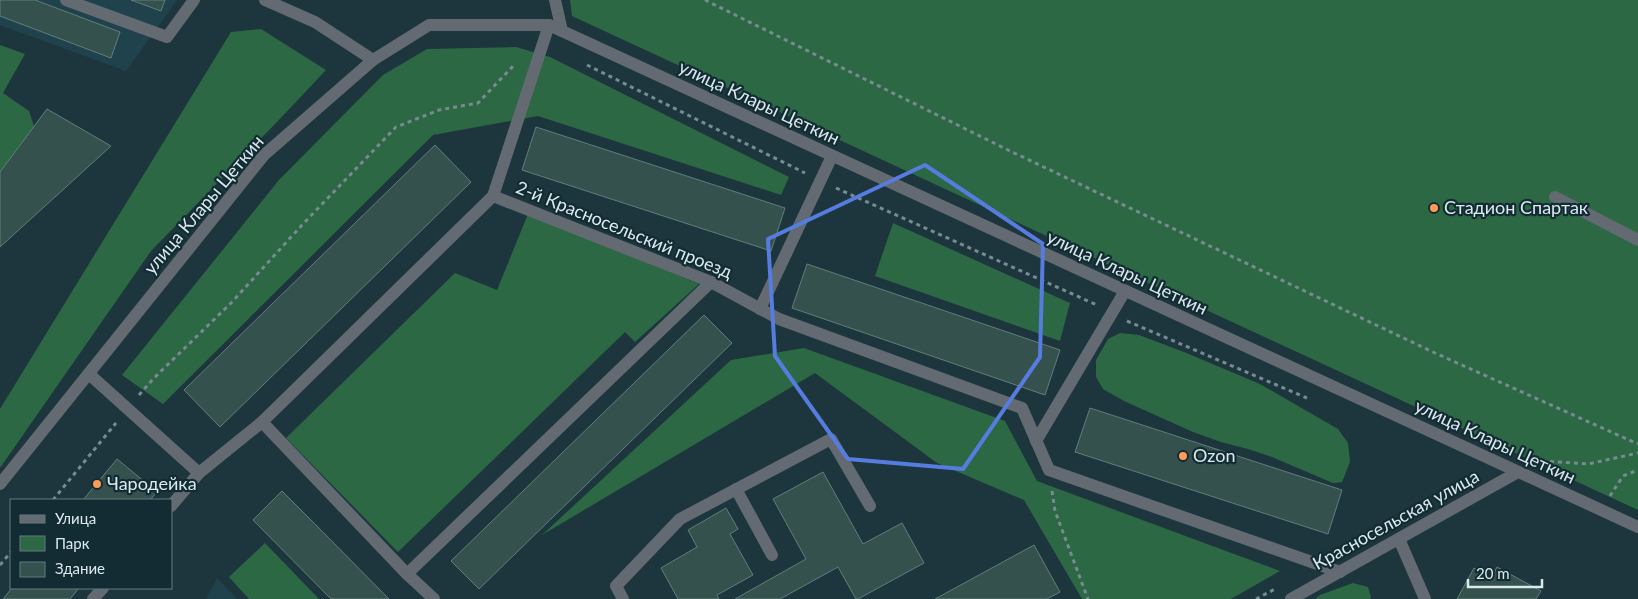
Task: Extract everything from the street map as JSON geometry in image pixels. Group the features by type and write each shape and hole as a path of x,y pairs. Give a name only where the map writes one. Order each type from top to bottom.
{"street":[{"path":"66,0 167,37 194,0"},
{"path":"265,0 315,22 374,60"},
{"path":"555,0 562,31"},
{"name":"улица Клары Цеткин","path":"0,484 264,155 374,60 429,25 549,25 1638,528"},
{"path":"493,196 549,25"},
{"path":"760,309 832,156"},
{"name":"2-й Красносельский проезд","path":"172,505 200,473 262,422 493,196 710,282 778,319 1022,408 1049,470"},
{"path":"1555,197 1638,240"},
{"path":"407,574 710,282"},
{"path":"1036,441 1125,291"},
{"path":"89,374 200,473"},
{"path":"262,422 407,574 434,599"},
{"path":"622,599 616,586 680,519 831,439 870,506"},
{"path":"1049,470 1340,572"},
{"name":"Красносельская улица","path":"1292,599 1518,472"},
{"path":"736,489 772,555"},
{"path":"1399,539 1425,599"},
{"path":"93,599 102,589"}],"path":[{"path":"705,0 1035,163 1435,353 1638,444"},
{"path":"578,61 820,181 1112,312 1131,323 1311,399"},
{"path":"54,499 154,378 232,302 302,225 396,127 439,110 478,103 516,63"},
{"path":"1049,470 1055,511 1088,599"},
{"path":"1601,510 1623,476 1638,470"},
{"path":"0,566 10,553"}],"highlighted area":[{"path":"925,165 1043,244 1040,357 963,469 848,459 775,356 768,239"}],"shaded area":[{"path":"0,0 177,0 126,71 0,25"},
{"path":"217,578 237,599 206,599"}],"green space":[{"name":"Стадион Спартак","path":"570,0 1638,0 1638,510 572,16"},
{"path":"261,29 326,70 151,251 0,468 0,409 231,32"},
{"path":"0,45 25,54 3,93 29,111 44,157 0,215"},
{"path":"516,47 550,57 789,177 781,195 538,116 433,135 163,404 122,375 279,180 383,75 427,49"},
{"path":"528,214 699,284 635,342 625,332 398,552 286,438 455,273 497,290"},
{"path":"893,223 1070,303 1060,341 875,276"},
{"path":"1120,333 1139,335 1260,384 1338,429 1348,443 1350,462 1342,482 1333,483 1272,457 1193,432 1124,401 1103,389 1096,377 1096,360 1108,339"},
{"path":"804,348 1005,421 1037,481 1280,571 1231,599 1082,599 1024,500 937,463 815,373 542,535 731,360"},
{"path":"265,543 319,599 249,599 229,577"},
{"path":"1353,583 1368,587 1370,599 1315,599 1320,595"}],"building":[{"path":"0,0 35,0 120,32 111,58 0,16"},
{"path":"131,0 165,0 161,11"},
{"path":"47,109 111,146 0,247 0,172"},
{"path":"536,127 785,208 771,251 522,170"},
{"path":"435,145 471,182 220,427 184,390"},
{"path":"807,264 1060,350 1045,395 792,308"},
{"path":"704,315 732,343 479,589 451,561"},
{"path":"1090,408 1342,490 1328,534 1075,452"},
{"path":"117,459 157,492 151,499 84,499"},
{"path":"823,472 863,544 902,523 924,563 858,599 856,599 838,567 780,599 735,599 806,559 773,499"},
{"path":"282,491 389,599 331,599 253,520"},
{"path":"726,508 738,529 730,534 753,575 717,595 719,599 678,599 661,568 697,547 688,530"},
{"path":"1034,545 1060,592 1047,599 935,599"},
{"path":"1497,567 1541,591 1536,599 1457,599 1474,568 1491,578"},
{"path":"11,589 78,589 70,599 3,599"}],"place":[{"name":"Стадион Спартак","path":"1434,208"},
{"name":"Ozon","path":"1183,456"},
{"name":"Чародейка","path":"97,484"}]}
